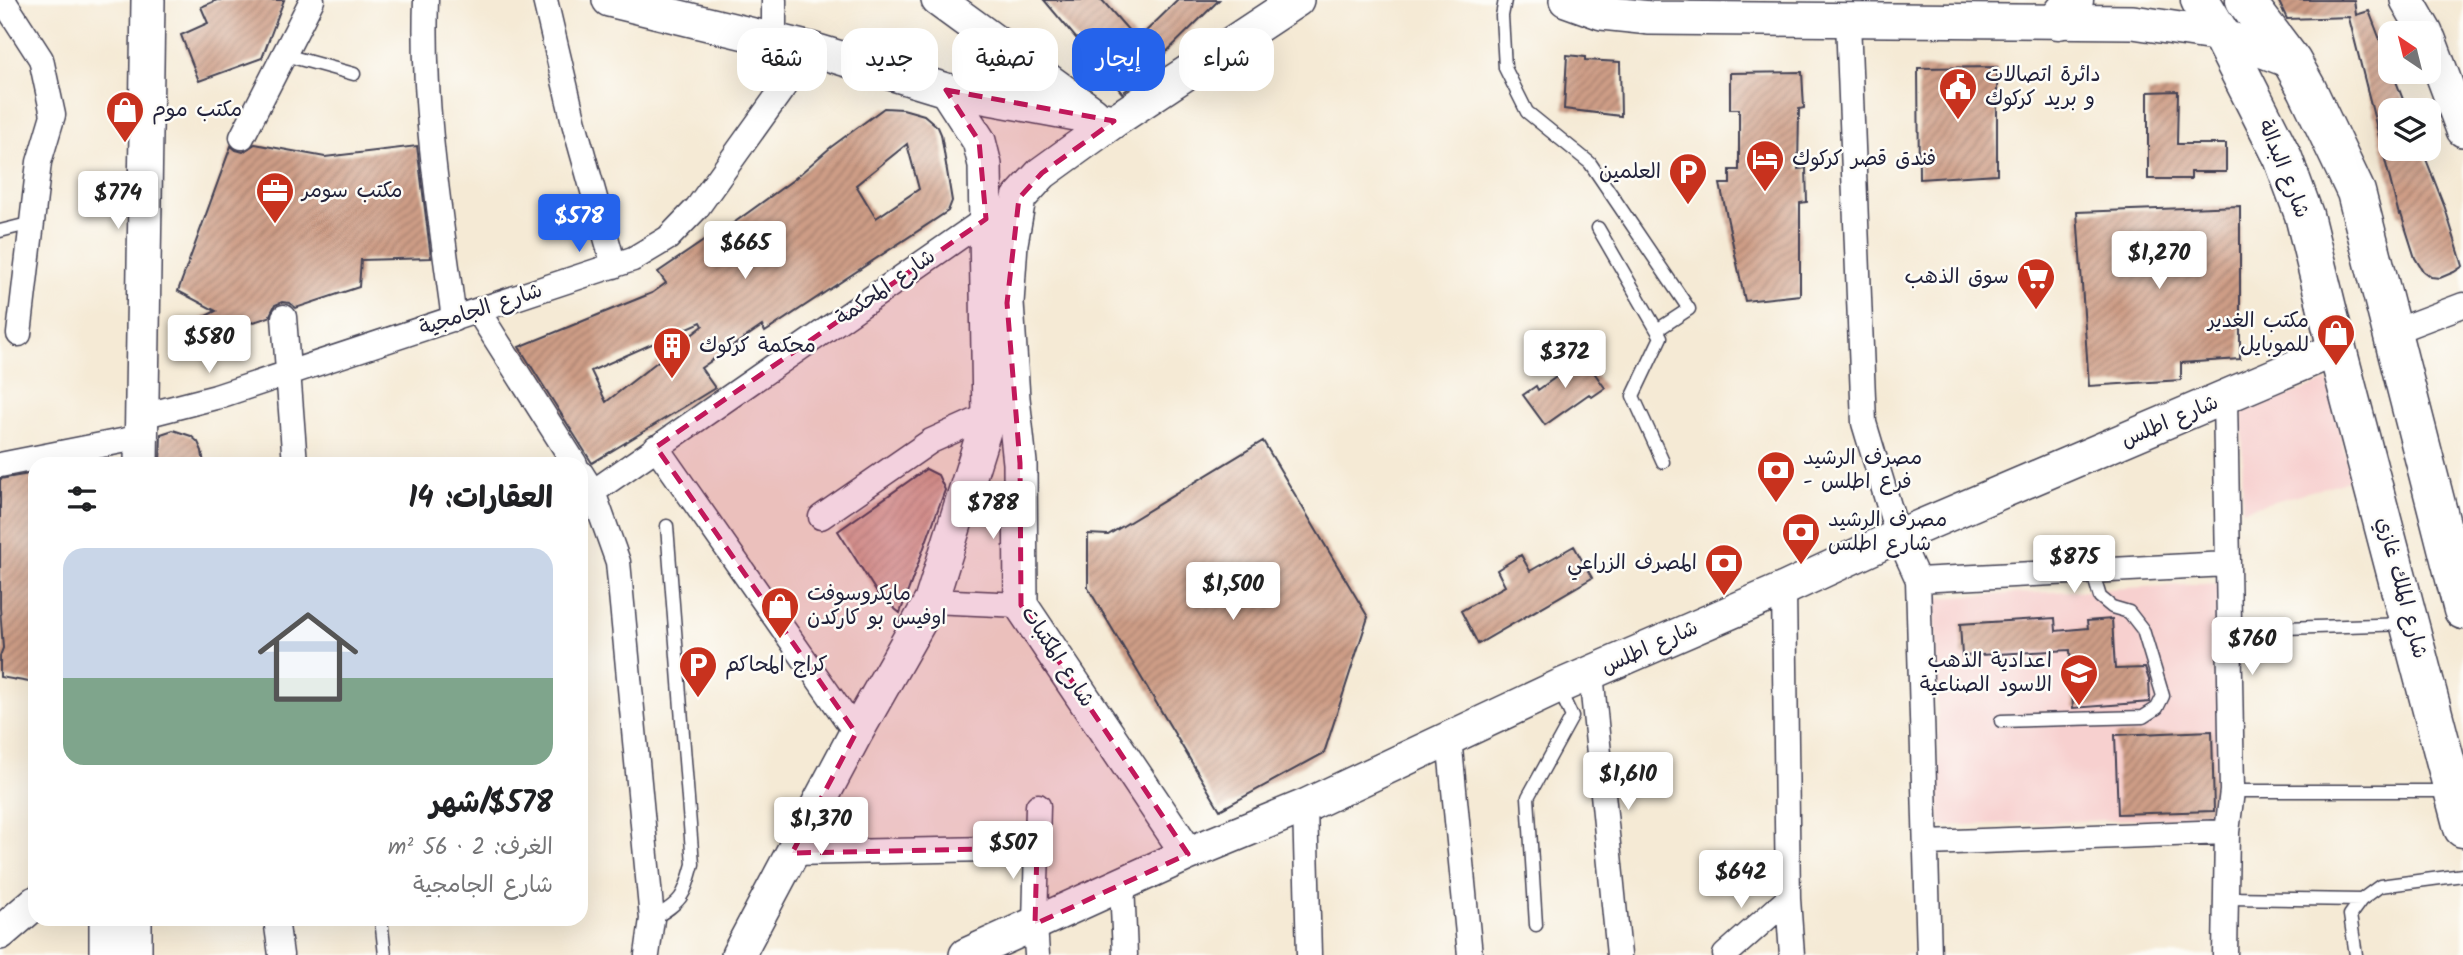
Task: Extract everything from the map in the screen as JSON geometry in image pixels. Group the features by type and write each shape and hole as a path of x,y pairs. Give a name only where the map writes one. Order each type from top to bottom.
{"main road":[{"name":"شارع البدالة","path":"2200,0 2221,35 2283,158 2304,215 2337,349"},
{"path":"2245,0 2292,62 2356,192 2463,610"},
{"path":"2326,300 2337,308 2349,311 2363,309 2374,301 2381,290"},
{"name":"شارع الملك غازي","path":"2337,349 2463,828"}],"street":[{"path":"3,0 41,59 53,115 39,162 19,334"},
{"path":"142,439 148,0"},
{"path":"242,137 312,0"},
{"path":"426,0 424,55 427,93 435,181 454,319"},
{"path":"545,0 574,122 614,266"},
{"path":"609,0 737,31"},
{"path":"774,0 774,28"},
{"path":"938,0 1107,120"},
{"path":"1566,0 1602,13 1650,18 1848,20 1965,17 2066,10 2221,35 2292,62"},
{"path":"2407,0 2419,21"},
{"path":"1024,191 1107,120 1294,1"},
{"path":"1848,20 1864,423 1898,536 1918,580 1929,955"},
{"path":"827,54 946,90 1107,120"},
{"path":"2441,68 2460,113"},
{"path":"738,955 856,733 931,601 989,415 985,164 979,141 946,90"},
{"name":"شارع الجامجية","path":"44,457 142,439 216,397 614,266 651,250 684,224 781,91"},
{"name":"شارع المحكمة","path":"588,485 656,447 1024,191"},
{"name":"شارع المكتبات","path":"1024,191 1011,243 1007,303 1020,463 1021,605 1188,854"},
{"path":"2392,332 2463,305"},
{"path":"478,311 571,457"},
{"path":"284,317 294,457"},
{"name":"شارع اطلس","path":"967,955 1036,939 1122,883 1305,806 1558,687 1784,589 1898,536 2337,349"},
{"path":"2225,398 2232,791 2227,832 2225,955"},
{"path":"821,517 931,441 989,415"},
{"path":"656,447 856,733"},
{"name":"شارع الجامجية","path":"0,465 28,460"},
{"path":"588,494 618,562 652,919 647,955"},
{"path":"1918,580 2227,564"},
{"path":"1784,589 1788,899 1792,955"},
{"path":"931,601 1021,605"},
{"path":"1591,673 1619,955"},
{"path":"1449,738 1470,955"},
{"path":"1036,939 1038,806"},
{"path":"1305,806 1309,955"},
{"path":"1927,843 2227,832"},
{"path":"792,853 1037,848"},
{"path":"1122,883 1125,955"},
{"path":"1725,955 1788,899"},
{"path":"0,933 28,909"},
{"path":"106,926 106,955"},
{"path":"135,926 135,955"},
{"path":"277,926 281,955"}],"lane":[{"path":"1505,0 1502,16 1505,68 1527,111 1590,163 1689,309 1657,330"},
{"path":"285,55 354,74"},
{"path":"0,230 32,223"},
{"path":"1598,228 1661,337 1633,396 1663,462"},
{"path":"652,919 675,907 686,890 693,863 667,526"},
{"path":"2001,721 2143,717 2157,708 2163,696 2143,630 2129,612 2112,607 2101,597 2092,571"},
{"path":"2228,630 2411,624"},
{"path":"1536,925 1528,797 1572,718 1558,687"},
{"path":"2232,791 2454,791"},
{"path":"2356,955 2350,915 2361,900 2379,886 2463,875"},
{"path":"2226,898 2361,900"},
{"path":"382,926 385,955"}],"highlighted area":[{"path":"946,90 1114,121 1042,173 1019,198 1007,303 1020,463 1021,605 1188,854 1035,924 1037,848 792,853 856,733 656,447 986,219 979,141"}],"shaded area":[{"path":"2328,381 2351,480 2242,510 2243,412"},
{"name":"اعدادية الذهب الاسود الصناعية","path":"2221,583 2219,816 1940,826 1935,598"}],"building":[{"path":"217,0 284,0 262,58 199,81 181,35 208,23 201,7"},
{"path":"1044,0 1102,0 1126,28 1072,28 1072,33"},
{"path":"1178,0 1219,0 1191,28 1179,28 1179,40 1165,53 1165,28 1149,28"},
{"path":"2278,0 2354,0 2356,15 2369,11 2378,34 2378,84 2397,84 2402,98 2378,98 2378,132 2349,18 2351,17 2287,19"},
{"path":"1567,55 1585,57 1585,60 1620,62 1621,116 1564,109"},
{"name":"دائرة اتصالات و بريد كركوك","path":"1997,67 1997,174 1919,179 1918,68"},
{"name":"فندق قصر كركوك","path":"1802,72 1804,108 1799,109 1798,169 1806,168 1807,202 1800,203 1800,295 1745,301 1720,184 1730,184 1730,170 1739,170 1739,109 1730,109 1730,73"},
{"path":"2178,91 2177,144 2226,144 2226,172 2191,172 2191,179 2148,179 2148,92"},
{"path":"884,108 903,109 924,115 938,127 941,134 952,201 948,211 765,332 762,326 701,368 715,388 592,463 519,347 652,293 666,283 658,272 708,238 710,240 793,180 831,147","holes":["907,144 919,189 876,218 856,185","701,322 703,326 606,402 591,371"]},
{"path":"255,144 325,157 417,146 431,258 361,260 359,287 296,308 290,303 282,302 275,305 269,317 186,344 184,327 216,311 178,291 231,146 243,152"},
{"path":"2385,161 2427,161 2463,266 2440,278 2431,277 2423,271 2415,258 2401,214 2399,215"},
{"path":"2240,206 2240,359 2181,363 2181,380 2089,386 2077,212"},
{"path":"1581,354 1605,388 1592,397 1589,394 1545,425 1523,395 1536,386 1538,390 1570,367 1568,363"},
{"path":"173,430 191,436 198,442 203,457 160,457 161,434"},
{"path":"1263,441 1368,617 1324,753 1220,810 1088,588 1088,534 1108,535"},
{"path":"926,469 938,475 945,490 900,613 879,596 838,531"},
{"path":"28,474 28,682 0,677 0,656 3,648 0,608 0,479"},
{"path":"1574,546 1592,578 1478,644 1461,611 1505,586 1497,570 1521,555 1530,571"},
{"path":"2055,618 2056,631 2088,628 2087,621 2112,619 2115,669 2145,668 2149,680 2150,702 2073,708 2070,650 1962,656 1960,624"},
{"path":"2212,731 2214,811 2118,814 2115,735"}],"place":[{"name":"دائرة اتصالات و بريد كركوك","path":"1958,121"},
{"name":"مكتب موم","path":"125,144"},
{"name":"فندق قصر كركوك","path":"1765,193"},
{"name":"العلمين","path":"1688,206"},
{"name":"مكتب سومر","path":"275,225"},
{"name":"سوق الذهب","path":"2036,311"},
{"name":"مكتب الغدير للموبايل","path":"2336,367"},
{"name":"محكمة كركوك","path":"672,380"},
{"name":"مصرف الرشيد - فرع اطلس","path":"1776,504"},
{"name":"مصرف الرشيد شارع اطلس","path":"1801,566"},
{"name":"المصرف الزراعي","path":"1724,597"},
{"name":"مايكروسوفت اوفيس بو كاركدن","path":"780,640"},
{"name":"كراج المحاكم","path":"698,699"},
{"name":"اعدادية الذهب الاسود الصناعية","path":"2079,707"}]}
